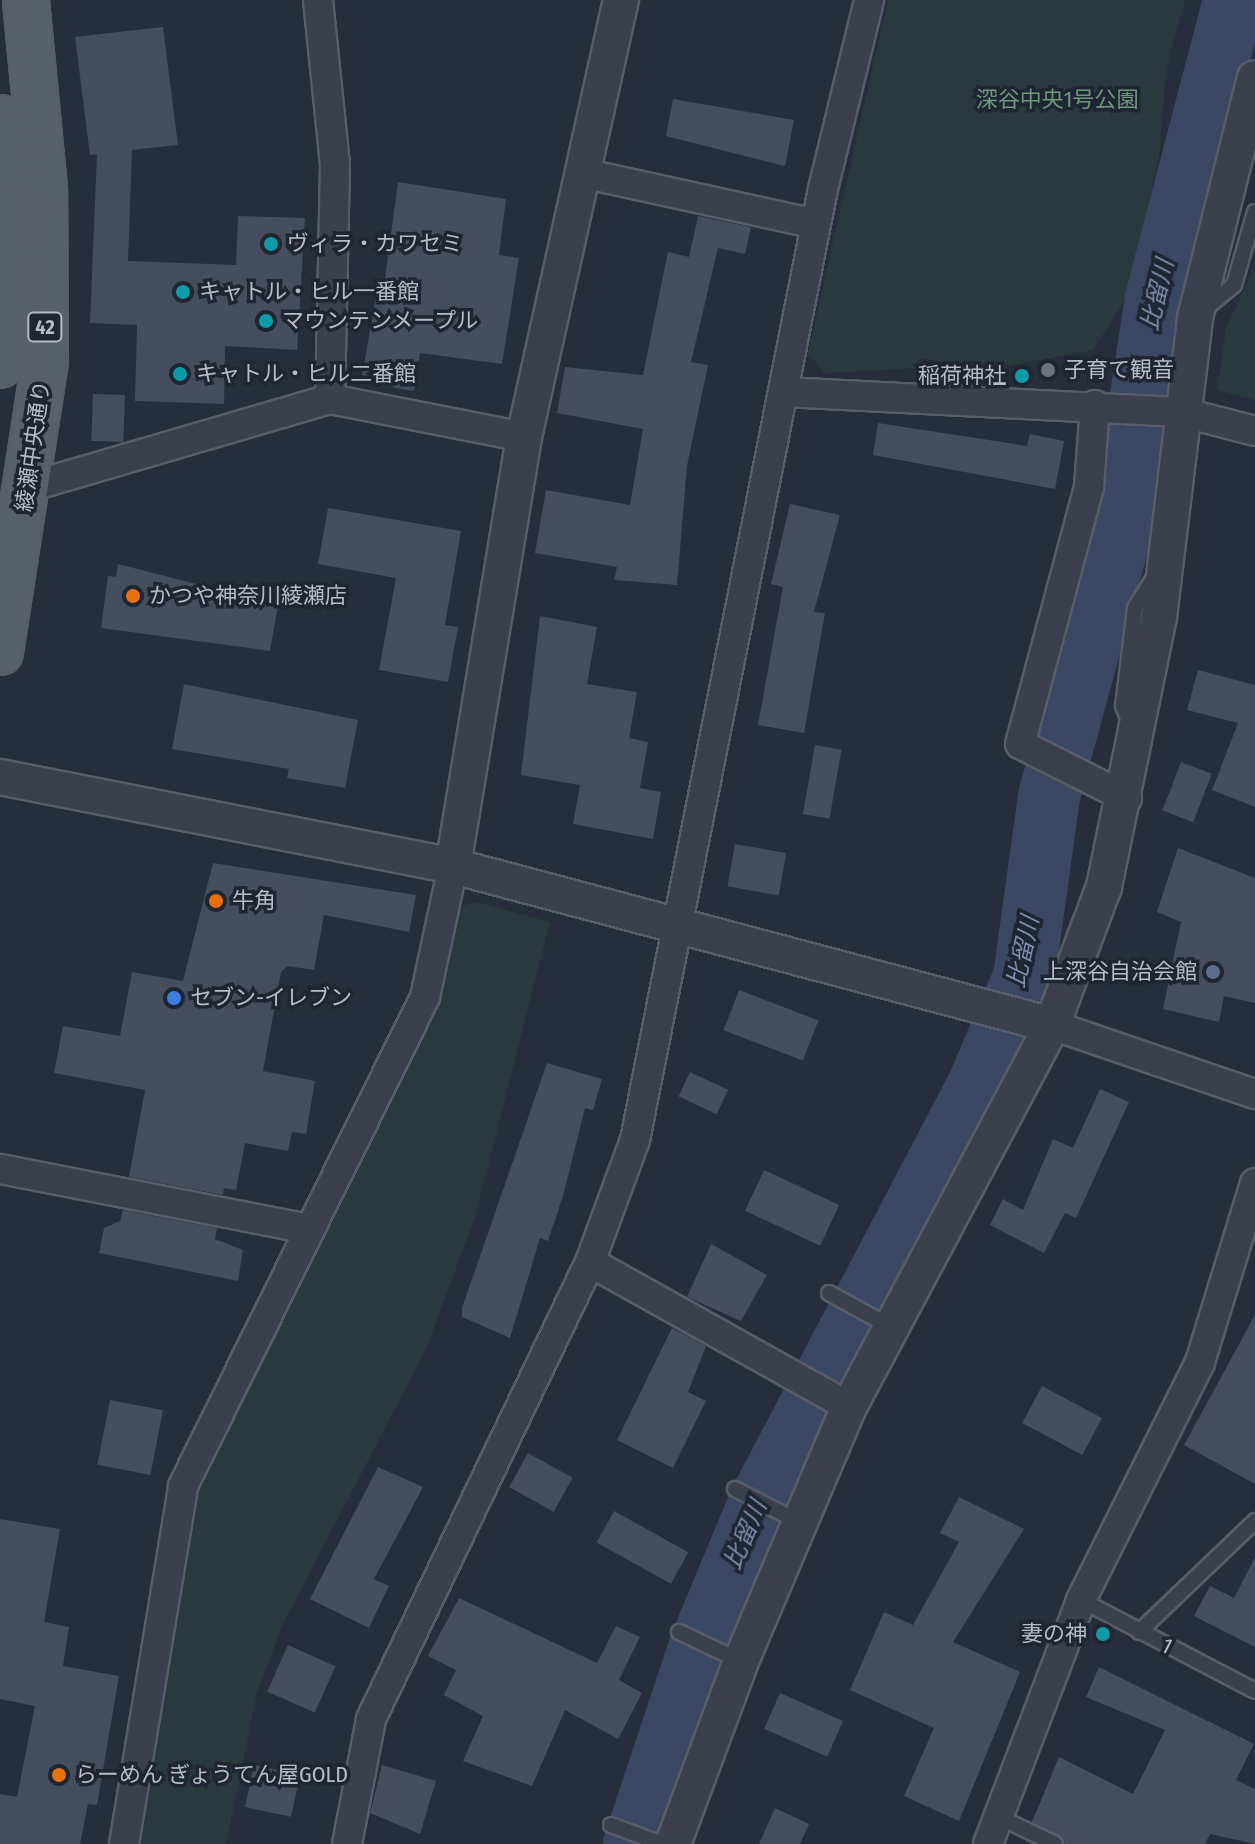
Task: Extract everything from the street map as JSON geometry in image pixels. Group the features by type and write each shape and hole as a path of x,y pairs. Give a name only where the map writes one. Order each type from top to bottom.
{"main road":[{"name":"綾瀬中央通り","path":"0,652 29,487 45,360 44,188 26,0"},
{"name":"綾瀬中央通り","path":"0,118 7,206 0,365"}],"street":[{"path":"318,0 335,164 330,399"},
{"path":"124,1844 183,1486 425,997 453,866 524,437 621,0"},
{"path":"347,1844 371,1719 590,1262 635,1140 681,926 816,224 869,0"},
{"path":"664,1843 732,1656 841,1402 1040,1022 1104,887 1138,740 1163,564 1165,411 1248,144 1255,78"},
{"path":"582,173 816,224"},
{"path":"784,392 1165,411 1255,431"},
{"path":"29,487 330,399 524,437"},
{"path":"1103,406 1089,487 1020,744 1127,798"},
{"path":"0,777 453,866 1040,1022 1255,1094"},
{"path":"0,1169 309,1229"},
{"path":"988,1844 1081,1600 1200,1362 1255,1183"},
{"path":"590,1262 841,1402"}],"lane":[{"path":"1195,318 1234,285 1255,212"},
{"path":"829,1293 883,1322"},
{"path":"735,1489 790,1517"},
{"path":"1139,1632 1255,1521"},
{"name":"1","path":"1081,1600 1255,1691"},
{"path":"679,1632 732,1656"},
{"path":"999,1817 1055,1844"},
{"path":"611,1825 664,1843"}],"green space":[{"name":"深谷中央1号公園","path":"888,0 1185,0 1166,69 1160,150 1131,290 1093,350 986,370 920,358 917,368 824,373 808,353"},
{"path":"1255,264 1255,400 1217,390 1226,329"},
{"path":"476,902 550,922 475,1217 426,1349 282,1626 257,1693 226,1844 131,1844 194,1497 454,909"}],"building":[{"path":"163,27 178,145 132,150 128,261 236,265 238,216 305,218 297,350 225,346 224,404 135,401 137,325 90,323 97,154 90,155 75,37"},
{"path":"673,99 794,120 785,166 666,136"},
{"path":"398,182 506,199 499,255 519,258 502,364 420,353 414,391 361,382 378,285 384,286"},
{"path":"698,216 751,227 745,254 718,248 691,362 708,365 687,466 677,585 614,580 617,567 535,553 546,490 630,505 643,429 557,413 565,367 643,375 668,252 689,257"},
{"path":"93,394 125,395 123,442 91,441"},
{"path":"878,423 1027,446 1030,434 1064,441 1055,489 873,455"},
{"path":"790,504 840,515 814,612 825,613 804,733 758,725 783,587 771,584"},
{"path":"328,508 461,531 445,625 458,627 448,682 379,670 396,578 318,564"},
{"path":"118,564 278,605 270,651 101,628 108,576 116,577"},
{"path":"540,616 597,627 587,684 637,692 629,738 648,742 640,788 661,792 653,839 573,824 580,785 521,775"},
{"path":"1198,670 1255,685 1255,807 1212,790 1238,723 1187,710"},
{"path":"184,684 358,720 345,788 287,778 289,769 172,749"},
{"path":"815,745 842,750 829,819 803,814"},
{"path":"1181,762 1212,774 1193,822 1162,811"},
{"path":"735,844 786,853 779,895 728,886"},
{"path":"1178,848 1255,878 1255,1003 1224,996 1219,1022 1163,1009 1181,922 1157,912"},
{"path":"213,863 416,895 409,932 324,915 314,970 288,966 281,972 263,1071 315,1081 306,1134 292,1132 288,1151 245,1143 236,1190 224,1188 223,1195 129,1177 145,1090 54,1073 63,1026 120,1036 132,972 183,981"},
{"path":"739,990 818,1020 803,1061 724,1030"},
{"path":"547,1063 602,1079 593,1110 585,1108 563,1196 548,1241 540,1238 510,1338 462,1317 462,1308"},
{"path":"690,1072 728,1090 717,1114 679,1096"},
{"path":"1100,1089 1129,1102 1076,1218 1065,1213 1044,1253 990,1225 1003,1199 1023,1210 1053,1139 1073,1148"},
{"path":"764,1170 839,1205 820,1246 745,1211"},
{"path":"123,1210 217,1228 215,1239 243,1250 238,1281 99,1253 104,1228 120,1221"},
{"path":"711,1244 767,1275 741,1321 687,1297"},
{"path":"1255,1315 1255,1484 1184,1445"},
{"path":"672,1328 706,1346 688,1392 706,1401 673,1468 617,1440"},
{"path":"1042,1386 1102,1418 1082,1455 1022,1423"},
{"path":"110,1400 163,1410 150,1475 97,1465"},
{"path":"528,1453 573,1478 554,1512 509,1487"},
{"path":"378,1467 423,1487 374,1579 389,1586 369,1628 310,1599"},
{"path":"959,1497 1024,1529 953,1642 1020,1672 959,1821 904,1796 934,1728 850,1690 884,1612 913,1625 959,1542 940,1533"},
{"path":"614,1511 688,1552 671,1584 597,1542"},
{"path":"0,1519 60,1529 44,1622 69,1627 63,1666 119,1676 97,1805 88,1804 80,1844 0,1844 0,1794 17,1797 35,1706 0,1699"},
{"path":"1255,1557 1255,1647 1194,1616 1210,1586 1234,1598"},
{"path":"459,1598 597,1663 616,1626 640,1637 619,1680 642,1693 618,1739 565,1710 532,1786 463,1761 483,1716 444,1695 456,1670 428,1656"},
{"path":"288,1645 336,1666 315,1713 267,1692"},
{"path":"1099,1667 1254,1744 1236,1780 1255,1789 1255,1844 1210,1834 1205,1844 1065,1844 1032,1822 1059,1757 1133,1794 1165,1730 1086,1697"},
{"path":"780,1693 843,1721 827,1757 764,1729"},
{"path":"254,1765 300,1775 291,1817 245,1807"},
{"path":"382,1765 436,1781 420,1834 370,1813"},
{"path":"775,1808 809,1824 800,1844 759,1844"}],"waterway":[{"name":"比留川","path":"634,1844 701,1643 761,1499 977,1088 1024,977 1049,796 1118,544 1156,298 1234,0"}],"place":[{"name":"ヴィラ・カワセミ","path":"271,244"},
{"name":"キャトル・ヒル一番館","path":"183,292"},
{"name":"マウンテンメープル","path":"266,321"},
{"name":"子育て観音","path":"1048,370"},
{"name":"キャトル・ヒル二番館","path":"180,374"},
{"name":"稲荷神社","path":"1022,376"},
{"name":"かつや神奈川綾瀬店","path":"133,596"},
{"name":"牛角","path":"216,901"},
{"name":"上深谷自治会館","path":"1213,972"},
{"name":"セブン-イレブン","path":"174,998"},
{"name":"妻の神","path":"1103,1634"},
{"name":"らーめん ぎょうてん屋GOLD","path":"59,1775"}]}
